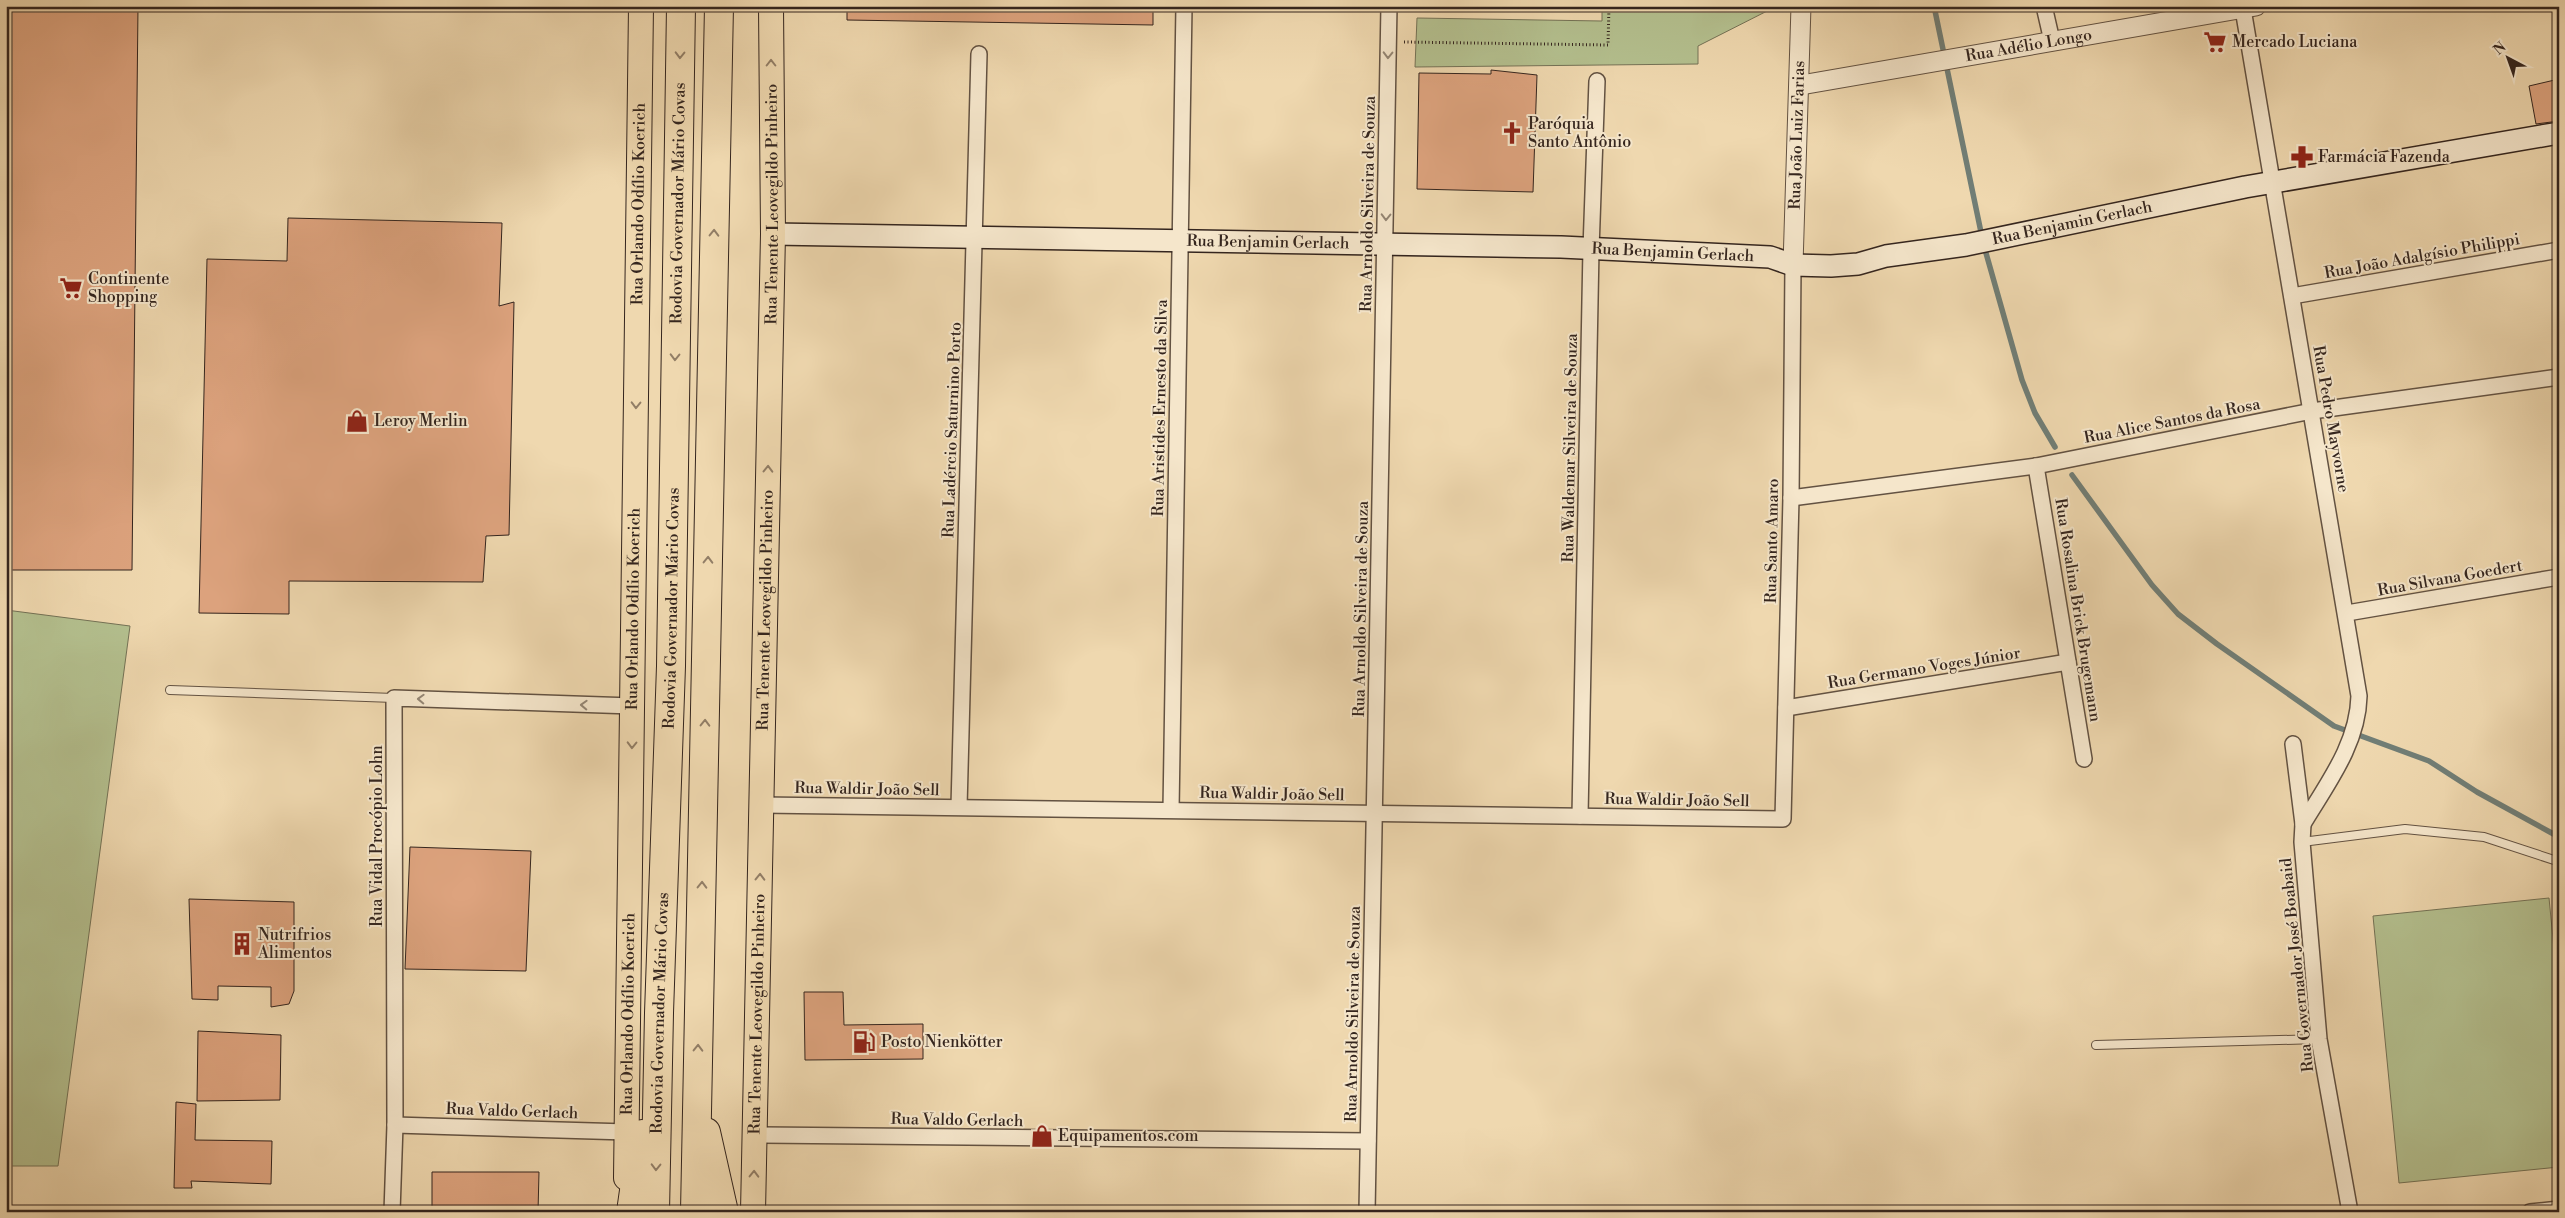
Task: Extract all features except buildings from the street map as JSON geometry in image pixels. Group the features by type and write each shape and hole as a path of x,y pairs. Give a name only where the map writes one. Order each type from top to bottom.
{"highway":[{"name":"Rodovia Governador Mário Covas","path":"655,1212 659,1013 671,666 682,6"},
{"path":"695,1212 719,6"},
{"path":"631,1212 659,1013"},
{"path":"697,1096 724,1212"}],"main road":[{"name":"Rua Orlando Odílio Koerich","path":"626,1212 641,6"},
{"name":"Rua Tenente Leovegildo Pinheiro","path":"753,1212 772,234 771,6"},
{"name":"Rua Benjamin Gerlach","path":"772,234 1591,249 1770,257 1793,264 1831,266 1858,264 1886,256 1966,245 2272,182 2559,133"}],"street":[{"name":"Rua Aristides Ernesto da Silva","path":"1171,810 1184,6"},
{"name":"Rua Arnoldo Silveira de Souza","path":"1367,1212 1389,6"},
{"name":"Rua João Luiz Farias","path":"1793,264 1801,85 1801,6"},
{"path":"2044,6 2052,41"},
{"name":"Rua Adélio Longo","path":"1801,85 2249,7"},
{"name":"Rua Pedro Mayvorne","path":"2249,7 2272,182 2347,613 2356,670 2359,715 2351,740 2303,824"},
{"name":"Rua Ladércio Saturnino Porto","path":"959,807 979,54"},
{"name":"Rua Waldemar Silveira de Souza","path":"1580,816 1591,249 1597,81"},
{"name":"Rua João Adalgísio Philippi","path":"2292,296 2559,250"},
{"name":"Rua Santo Amaro","path":"1783,819 1791,498 1793,264"},
{"name":"Rua Alice Santos da Rosa","path":"1791,498 2036,466 2312,411 2559,377"},
{"name":"Rua Rosalina Brick Brugemann","path":"2036,466 2084,759"},
{"name":"Rua Silvana Goedert","path":"2347,613 2559,576"},
{"name":"Rua Germano Voges Júnior","path":"1786,708 2068,662"},
{"path":"394,698 632,706"},
{"name":"Rua Vidal Procópio Lohn","path":"392,1212 395,1125 394,698"},
{"name":"Rua Governador José Boabaid","path":"2293,744 2303,824 2302,842 2319,1038 2350,1212"},
{"name":"Rua Waldir João Sell","path":"761,805 1783,819"},
{"name":"Rua Valdo Gerlach","path":"395,1125 627,1132"},
{"name":"Rua Valdo Gerlach","path":"755,1135 1368,1141"},
{"path":"2530,1212 2559,1209"}],"lane":[{"path":"170,690 394,698"},
{"path":"2302,842 2405,829 2484,837 2554,860"},
{"path":"2096,1045 2319,1038"}],"path":[{"path":"1388,41 1608,45 1609,6"}],"green space":[{"path":"1602,6 1777,6 1698,46 1698,64 1415,67 1417,18 1602,21"},
{"path":"6,610 130,626 58,1166 6,1166"},
{"path":"2549,898 2559,1000 2559,1167 2399,1183 2373,916"}],"waterway":[{"path":"1934,6 1982,237"},
{"path":"1984,246 2022,380 2035,413 2055,447"},
{"path":"2072,475 2152,585 2178,614 2217,644 2334,726 2429,761 2477,792 2559,837"}],"place":[{"name":"Mercado Luciana","path":"2215,42"},
{"name":"Paróquia Santo Antônio","path":"1512,133"},
{"name":"Farmácia Fazenda","path":"2302,157"},
{"name":"Continente Shopping","path":"71,288"},
{"name":"Leroy Merlin","path":"357,421"},
{"name":"Nutrifrios Alimentos","path":"242,944"},
{"name":"Posto Nienkötter","path":"864,1042"},
{"name":"Equipamentos.com","path":"1042,1136"}]}
